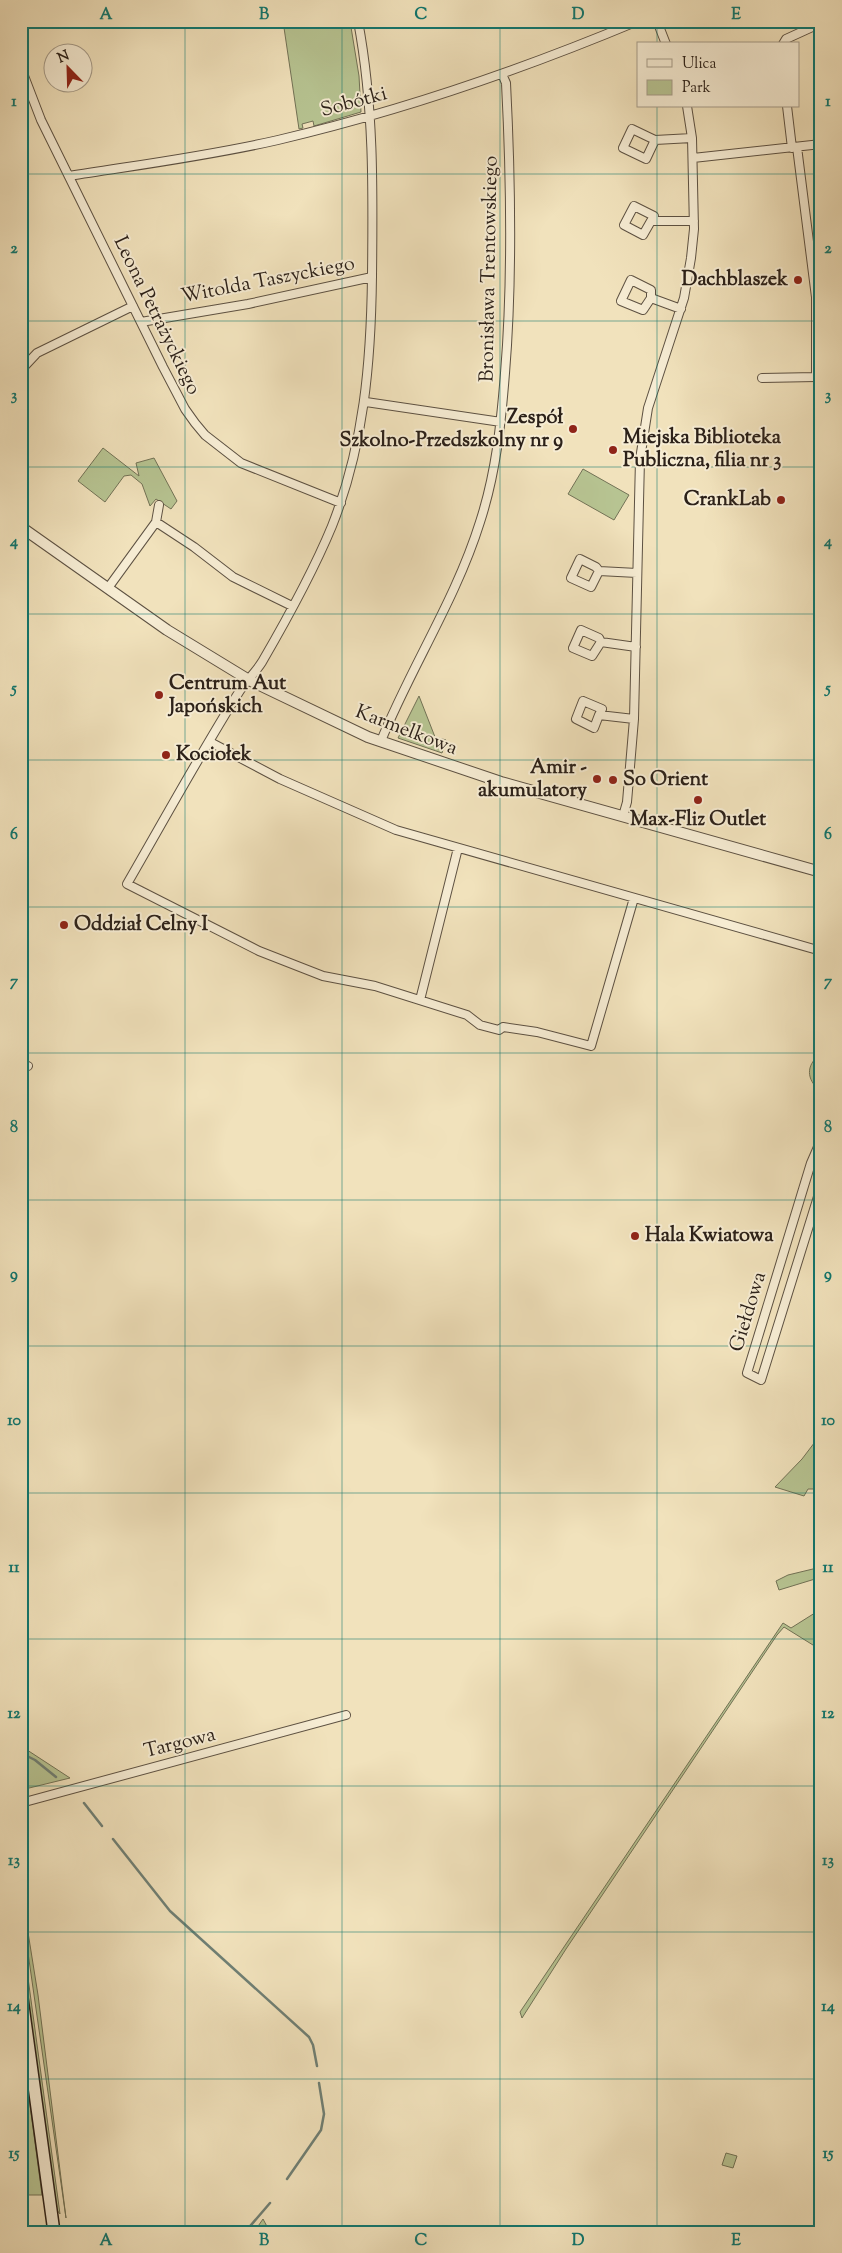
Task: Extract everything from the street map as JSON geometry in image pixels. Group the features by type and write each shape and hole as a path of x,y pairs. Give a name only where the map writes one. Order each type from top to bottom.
{"main road":[{"path":"21,1992 54,2232"}],"street":[{"path":"358,21 370,92 374,193 366,402 356,454 331,529 292,606 262,661 240,690 127,884 259,951 323,976 375,986 467,1015 480,1025 499,1030 503,1027 537,1032 591,1046 634,898"},
{"name":"Sobótki","path":"68,176 182,159 277,140 371,116 502,74 638,21"},
{"path":"657,21 665,42"},
{"path":"784,42 786,39 821,23"},
{"name":"Leona Petrażyckiego","path":"21,68 41,120 184,409 205,435 242,463 341,503"},
{"name":"Bronisława Trentowskiego","path":"381,741 465,563 490,485 501,422 507,339 511,223 506,83 502,74"},
{"path":"623,816 627,802 634,719 640,464 648,408 660,365 681,309 691,258 694,221 693,158 692,138 686,108"},
{"path":"762,378 816,377 816,297 787,108"},
{"path":"655,140 692,138"},
{"path":"693,158 821,144"},
{"path":"651,221 694,221"},
{"path":"811,259 821,259"},
{"name":"Witolda Taszyckiego","path":"141,322 248,304 372,277"},
{"path":"651,298 681,309"},
{"path":"21,370 37,353 133,306"},
{"path":"366,402 501,422"},
{"path":"108,588 156,522 159,504"},
{"path":"156,522 194,547 232,577 292,606"},
{"name":"Karmelkowa","path":"21,527 167,630 249,680 314,713 381,741 455,768 821,872"},
{"path":"599,571 637,574"},
{"path":"601,642 636,646"},
{"path":"600,715 634,719"},
{"path":"210,742 349,811 396,830 821,951"},
{"path":"420,1000 458,848"},
{"name":"Giełdowa","path":"821,1140 811,1163 747,1374 761,1380 821,1187"},
{"path":"787,1244 802,1248"},
{"path":"776,1278 792,1282"},
{"name":"Targowa","path":"21,1803 346,1715"}],"green space":[{"path":"283,21 350,21 359,76 361,112 314,126 313,121 302,124 303,128 299,129"},
{"path":"103,448 139,476 136,463 154,458 177,501 171,509 156,499 150,506 142,484 131,475 124,476 105,502 78,481"},
{"path":"583,469 629,495 614,520 568,494"},
{"path":"419,696 435,737 446,740 442,753 398,738"},
{"path":"817,1057 821,1068 821,1091 813,1083 810,1075 811,1066"},
{"path":"821,1434 821,1489 808,1489 804,1496 775,1487 802,1459"},
{"path":"817,1568 821,1569 821,1650 784,1627 777,1635 566,1949 522,2018 520,2012 783,1623 791,1628 818,1611 815,1579 779,1590 776,1581 788,1575"},
{"path":"21,1746 70,1778 21,1790"},
{"path":"23,1901 38,1995 66,2218 26,1939"},
{"path":"21,1927 60,2214 56,2209 21,1950"},
{"path":"21,2038 42,2195 21,2195"},
{"path":"726,2153 737,2156 733,2168 722,2165"},
{"path":"263,2219 270,2232 254,2232"}],"waterway":[{"path":"21,1753 35,1760 56,1777"},
{"path":"84,1803 102,1826"},
{"path":"113,1839 170,1911 309,2037 313,2045 317,2066"},
{"path":"287,2179 321,2130 324,2114 319,2083"},
{"path":"245,2232 270,2203"}],"place":[{"name":"Dachblaszek","path":"798,280"},
{"name":"Zespół Szkolno-Przedszkolny nr 9","path":"573,429"},
{"name":"Miejska Biblioteka Publiczna, filia nr 3","path":"613,450"},
{"name":"CrankLab","path":"781,500"},
{"name":"Centrum Aut Japońskich","path":"159,695"},
{"name":"Kociołek","path":"166,755"},
{"name":"Amir - akumulatory","path":"597,779"},
{"name":"So Orient","path":"613,780"},
{"name":"Max-Fliz Outlet","path":"698,800"},
{"name":"Oddział Celny I","path":"64,925"},
{"name":"Hala Kwiatowa","path":"635,1236"}]}
